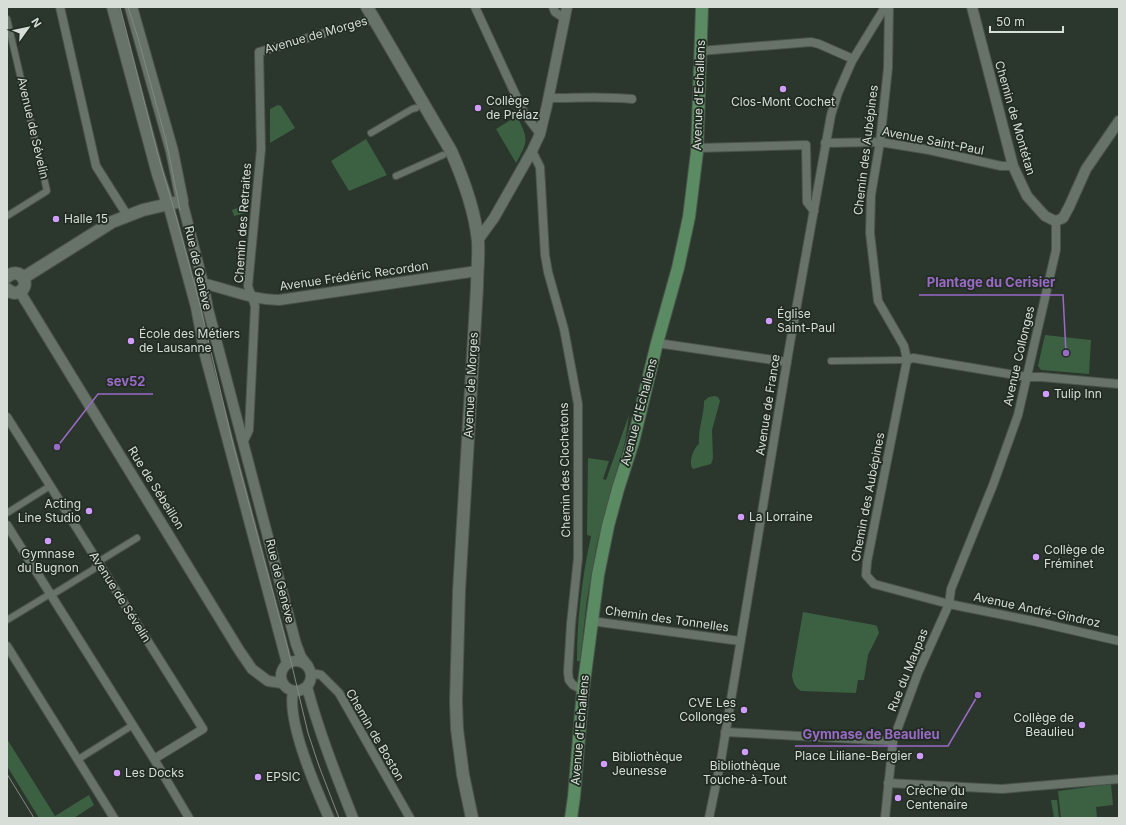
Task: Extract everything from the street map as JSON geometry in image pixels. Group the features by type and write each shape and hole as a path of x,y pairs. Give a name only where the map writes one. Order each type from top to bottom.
{"main road":[{"name":"Rue de Genève","path":"113,7 158,174 168,204"},
{"name":"Rue de Genève","path":"131,7 170,144 182,201"},
{"name":"Avenue de Morges","path":"367,7 451,151 462,176 478,240 478,271 460,576 456,671 457,729 463,775 472,818"},
{"name":"Avenue d'Echallens","path":"571,818 583,690 598,575 608,526 633,442 657,343 678,268 688,221 697,148 702,7"},
{"path":"23,278 112,222 127,215 182,201"},
{"path":"7,277 10,274 16,273 25,281 24,287 20,292 13,293 7,289"},
{"name":"Avenue de Morges","path":"463,775 464,818"},
{"name":"Avenue de Morges","path":"463,775 479,818"}],"street":[{"path":"60,7 96,166 127,215"},
{"path":"475,7 524,113 540,134"},
{"path":"553,7 555,12 564,18"},
{"path":"478,240 494,218 540,134 549,98 567,7"},
{"name":"Avenue de France","path":"709,818 726,732 787,362 831,115 838,93 853,59 885,7"},
{"name":"Chemin des Aubépines","path":"889,7 888,68 880,142 871,196 870,233 878,301 904,346 907,360 867,562 866,575 874,584 949,604"},
{"name":"Chemin de Montétan","path":"972,7 1013,166 1027,196 1045,216 1056,221"},
{"name":"Avenue de Sévelin","path":"7,19 47,191 7,216"},
{"name":"Avenue de Morges","path":"259,52 374,19"},
{"path":"700,50 811,42 853,59"},
{"name":"Chemin des Retraites","path":"243,443 249,430 255,306 248,282 261,149 259,52"},
{"path":"549,98 612,97 632,99"},
{"path":"371,133 416,108"},
{"path":"1056,221 1063,218 1086,169 1119,121"},
{"name":"Avenue Saint-Paul","path":"825,143 880,142 929,150 1001,166 1013,166"},
{"path":"697,148 806,145 807,202 814,211"},
{"name":"Chemin des Clochetons","path":"532,151 540,167 545,255 548,272 564,329 578,404 578,558 571,624 568,672 569,680 573,685 583,690"},
{"path":"396,176 443,155"},
{"name":"Rue de Genève","path":"182,201 203,283 208,309 296,644 301,657 310,671"},
{"name":"Rue de Genève","path":"168,204 196,307 205,355 288,663"},
{"name":"Avenue Collonges","path":"949,604 951,589 1014,430 1056,250 1056,221"},
{"name":"Avenue Frédéric Recordon","path":"188,280 252,297 268,300 279,300 478,271"},
{"name":"Rue de Sébeillon","path":"20,292 239,650 252,669 268,681 282,683"},
{"path":"657,343 787,362"},
{"path":"831,361 907,360 913,358 1027,377 1119,384"},
{"name":"Avenue de Sévelin","path":"7,416 203,729 154,759"},
{"path":"7,512 50,486"},
{"path":"7,525 133,725 189,818"},
{"path":"7,620 94,569 98,562 137,538"},
{"name":"Avenue André-Gindroz","path":"949,604 1033,621 1119,641"},
{"name":"Rue du Maupas","path":"885,818 893,741 918,673 949,604"},
{"name":"Chemin des Tonnelles","path":"591,621 740,641"},
{"path":"7,646 114,818"},
{"path":"296,661 300,662 310,671 310,684 303,690 293,692 284,687 280,677 281,672 288,663 296,661"},
{"name":"Chemin de Boston","path":"310,671 321,675 338,693 410,818"},
{"path":"307,687 316,719 339,784 353,818"},
{"path":"293,692 291,700 302,749 329,818"},
{"path":"78,760 133,725"},
{"path":"726,732 893,741"},
{"path":"888,783 1002,789 1119,779"}],"green space":[{"path":"278,105 281,106 295,128 270,143 270,109"},
{"path":"517,116 526,140 516,163 496,129"},
{"path":"366,139 387,175 349,191 331,161"},
{"path":"240,207 249,212 234,216 232,210"},
{"path":"1045,335 1091,340 1089,374 1041,370 1038,366"},
{"path":"709,397 718,397 720,401 712,430 713,458 711,464 693,469 691,460 693,453 699,444 699,433 704,401"},
{"path":"629,415 625,442 597,544 587,599 580,661 577,661 581,598 591,536 587,535 588,458 609,461 603,479 606,480"},
{"path":"803,612 877,626 879,633 868,655 864,680 858,680 856,693 801,691 794,683 792,675"},
{"path":"7,739 55,816 89,795 94,805 74,818 39,818 7,766"},
{"path":"1111,784 1113,805 1096,807 1097,818 1061,818 1058,791"},
{"path":"1051,800 1057,800 1059,818 1054,818"}],"tram line":[{"path":"120,7 158,155 198,297 233,444 288,649 308,733 339,818"},
{"path":"128,7 166,140 180,210"},
{"path":"7,774 34,818"}],"place":[{"name":"Clos-Mont Cochet","path":"783,89"},
{"name":"Collège de Prélaz","path":"478,108"},
{"name":"Halle 15","path":"56,219"},
{"name":"Église Saint-Paul","path":"769,321"},
{"name":"École des Métiers de Lausanne","path":"131,341"},
{"name":"Plantage du Cerisier","path":"1066,353"},
{"name":"Tulip Inn","path":"1046,394"},
{"name":"sev52","path":"57,447"},
{"name":"Acting Line Studio","path":"89,511"},
{"name":"La Lorraine","path":"741,517"},
{"name":"Gymnase du Bugnon","path":"48,541"},
{"name":"Collège de Fréminet","path":"1036,557"},
{"name":"Gymnase de Beaulieu","path":"978,695"},
{"name":"CVE Les Collonges","path":"744,710"},
{"name":"Collège de Beaulieu","path":"1082,725"},
{"name":"Bibliothèque Touche-à-Tout","path":"745,752"},
{"name":"Place Liliane-Bergier","path":"920,756"},
{"name":"Bibliothèque Jeunesse","path":"604,764"},
{"name":"Les Docks","path":"117,773"},
{"name":"EPSIC","path":"258,777"},
{"name":"Crèche du Centenaire","path":"898,798"}]}
